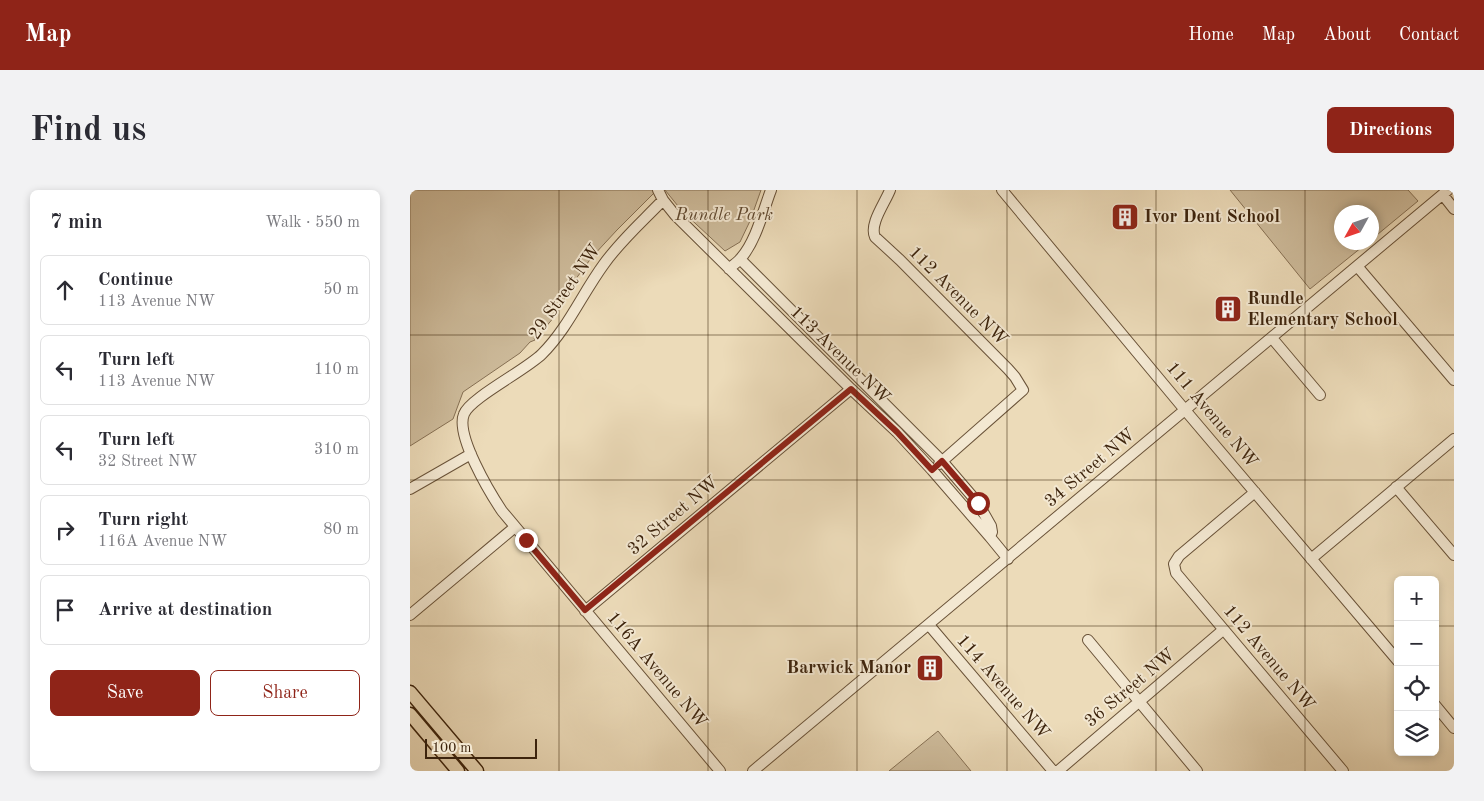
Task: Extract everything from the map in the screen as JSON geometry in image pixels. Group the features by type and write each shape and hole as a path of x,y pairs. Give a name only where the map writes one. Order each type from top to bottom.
{"main road":[{"path":"410,692 477,771"},
{"path":"410,714 458,771"}],"street":[{"name":"113 Avenue NW","path":"658,190 675,215 897,432 1008,559"},
{"path":"729,269 747,250 771,190"},
{"name":"112 Avenue NW","path":"890,190 873,226 875,237 1008,369 1022,390 942,461"},
{"name":"111 Avenue NW","path":"1002,190 1394,656"},
{"path":"1445,192 1454,209"},
{"name":"34 Street NW","path":"753,771 1445,192"},
{"name":"29 Street NW","path":"464,414 474,401 528,366 542,354 568,322 612,252 664,200"},
{"name":"113 Avenue NW","path":"740,259 942,461 978,503 991,526 992,532 990,537"},
{"path":"1357,266 1454,380"},
{"path":"1272,338 1320,395"},
{"name":"32 Street NW","path":"585,610 851,389"},
{"name":"116A Avenue NW","path":"464,414 463,430 471,454 486,488 502,511 720,771"},
{"path":"1311,559 1454,439"},
{"path":"410,489 471,454"},
{"path":"932,470 942,461"},
{"path":"1396,487 1454,555"},
{"name":"112 Avenue NW","path":"1255,492 1179,556 1174,564 1176,573 1343,771"},
{"path":"410,615 515,527"},
{"name":"114 Avenue NW","path":"929,625 1053,771"},
{"name":"36 Street NW","path":"1058,771 1223,630"},
{"path":"1088,640 1197,771"},
{"path":"1439,710 1454,728"}],"green space":[{"path":"410,190 661,190 654,193 592,257 575,280 555,316 538,336 534,338 535,340 530,342 520,353 463,392 453,419 410,446"},
{"name":"Rundle Park","path":"665,190 761,190 740,242 725,251 682,211"},
{"path":"1230,190 1408,190 1418,201 1379,233 1379,205 1334,205 1334,250 1358,250 1310,289"},
{"path":"938,731 971,771 889,771"}],"place":[{"name":"Ivor Dent School","path":"1125,217"},
{"name":"Rundle Elementary School","path":"1228,309"},
{"name":"Barwick Manor","path":"930,668"}],"route":[{"path":"526,540 585,610 851,389 897,432 932,470 942,461 978,503"}]}
